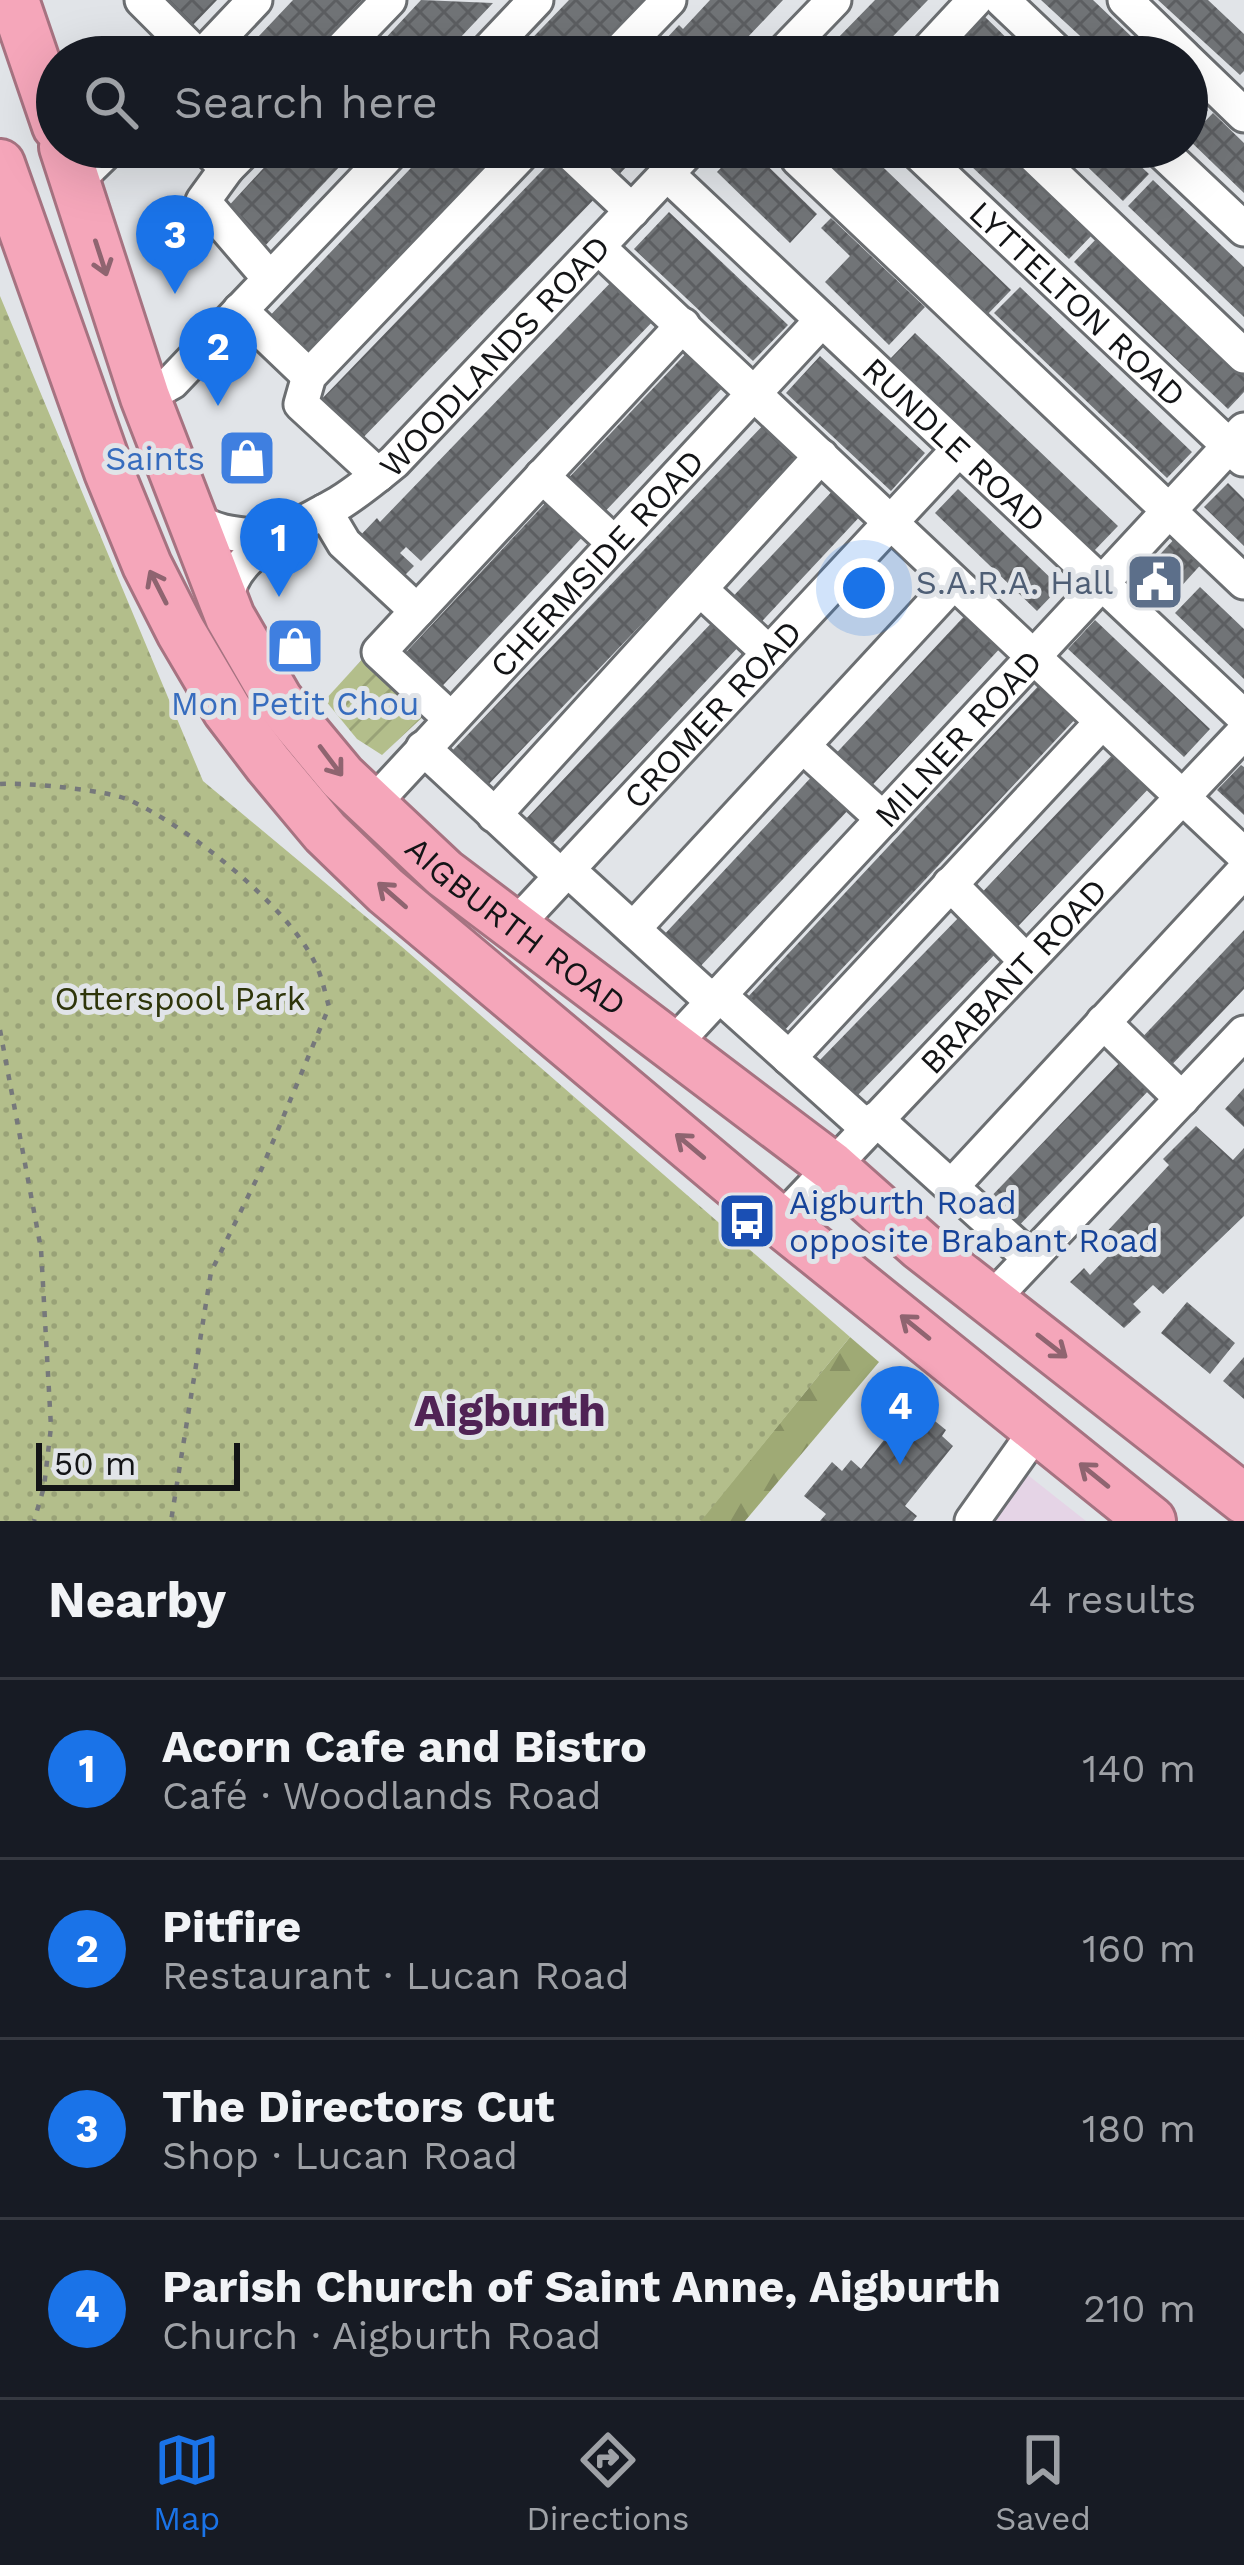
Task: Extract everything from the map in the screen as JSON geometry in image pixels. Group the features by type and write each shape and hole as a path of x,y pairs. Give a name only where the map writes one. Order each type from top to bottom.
{"highway":[{"path":"14,0 36,64"},
{"name":"AIGBURTH ROAD","path":"0,164 109,472 147,565 227,710 325,832 386,891 780,1222 1148,1520"},
{"name":"AIGBURTH ROAD","path":"71,168 145,397 230,616 278,700 342,777 444,873 831,1166 921,1246 1244,1498"}],"street":[{"path":"142,0 179,36"},
{"path":"220,36 255,0"},
{"path":"354,36 389,0"},
{"path":"634,36 669,0"},
{"path":"809,36 834,0"},
{"path":"943,36 975,0"},
{"path":"1002,0 1040,36"},
{"path":"1124,0 1162,36"},
{"path":"496,36 516,7"},
{"path":"1208,80 1244,115"},
{"path":"220,168 203,201 270,279"},
{"path":"145,397 172,382 376,168"},
{"path":"378,475 302,404 308,376 508,168"},
{"path":"586,168 632,211"},
{"name":"WOODLANDS ROAD","path":"230,616 226,602 231,579 272,537 325,511 378,475 672,168"},
{"path":"808,168 1244,583"},
{"name":"LYTTELTON ROAD","path":"935,168 1239,445"},
{"path":"1047,168 1244,356"},
{"path":"1179,168 1244,229"},
{"name":"RUNDLE ROAD","path":"667,173 1244,717"},
{"path":"598,247 1244,856"},
{"path":"240,310 308,376"},
{"name":"CHERMSIDE ROAD","path":"373,805 822,320"},
{"path":"450,718 379,652 682,325"},
{"name":"MILNER ROAD","path":"673,1046 1169,510 1239,445"},
{"name":"CROMER ROAD","path":"514,927 958,450"},
{"path":"494,814 821,457"},
{"path":"542,476 614,543"},
{"path":"325,511 344,542 417,611"},
{"path":"187,513 217,530 272,537"},
{"path":"633,928 953,583"},
{"path":"701,590 769,653"},
{"path":"789,1058 1101,723"},
{"name":"BRABANT ROAD","path":"780,1222 1244,731"},
{"path":"805,746 883,820"},
{"path":"422,748 494,814 950,1187 1030,1258"},
{"path":"950,1187 1244,871"},
{"path":"950,884 1026,961"},
{"path":"1103,1022 1182,1099"},
{"path":"992,1299 1244,1034"},
{"path":"971,1521 1038,1428"}],"path":[{"path":"278,700 332,709 428,712 450,718"},
{"path":"0,784 124,797 183,830 234,868 294,932 315,962 329,1007 262,1168 211,1272 172,1521"},
{"path":"0,1030 40,1249 51,1427 44,1487 34,1521"}],"shaded area":[{"path":"1024,1472 1086,1521 992,1521"}],"green space":[{"name":"Otterspool Park","path":"0,296 203,781 401,946 850,1337 701,1521 0,1521"},
{"path":"367,654 428,712 382,755 357,739 325,700"},
{"path":"850,1337 879,1362 745,1521 700,1521"}],"building":[{"path":"165,0 217,0 192,26"},
{"path":"293,0 362,0 328,36 259,36"},
{"path":"421,0 493,3 462,36 388,36"},
{"path":"569,0 644,0 611,36 534,36"},
{"path":"710,0 783,0 749,36 669,36 679,25 683,29"},
{"path":"875,0 928,0 893,36 840,36"},
{"path":"1041,0 1093,0 1131,36 1080,36"},
{"path":"1158,0 1208,0 1244,34 1244,71 1240,75 1208,46 1208,36 1197,36"},
{"path":"977,9 1005,36 951,36"},
{"path":"1213,113 1244,143 1244,193 1208,158 1208,118"},
{"path":"264,168 338,168 263,248 224,211"},
{"path":"411,168 483,168 301,360 263,323"},
{"path":"545,168 580,168 603,190 356,445 315,406"},
{"path":"595,168 625,168 611,183"},
{"path":"721,168 770,168 817,214 790,243 717,172"},
{"path":"831,168 884,168 1011,290 986,316"},
{"path":"973,168 1026,168 1094,233 1069,259"},
{"path":"1089,168 1143,168 1149,174 1123,201"},
{"path":"1153,180 1244,267 1244,317 1128,206"},
{"path":"669,212 788,325 753,361 634,249"},
{"path":"831,218 925,307 889,345 825,282 850,256 821,228"},
{"path":"1099,236 1244,375 1244,392 1228,409 1074,262"},
{"path":"616,277 657,317 421,561 406,547 400,553 414,566 402,578 356,540 377,518 380,522"},
{"path":"1020,287 1192,452 1167,478 994,313"},
{"path":"915,333 1118,526 1093,552 890,359"},
{"path":"692,347 728,382 597,520 561,486"},
{"path":"820,356 925,453 891,491 786,393"},
{"path":"769,419 805,453 487,786 451,752"},
{"path":"1228,483 1244,499 1244,546 1204,507"},
{"path":"838,485 865,511 753,631 725,605"},
{"path":"958,489 1060,587 1037,611 935,513"},
{"path":"552,496 589,530 431,698 395,664"},
{"path":"1178,535 1205,560 1167,602 1139,577"},
{"path":"1200,587 1244,629 1244,679 1175,613"},
{"path":"970,610 1005,643 863,795 828,762"},
{"path":"718,616 744,641 549,847 523,822"},
{"path":"1095,620 1210,729 1184,757 1068,649"},
{"path":"1044,680 1080,714 782,1033 746,999"},
{"path":"1117,750 1153,784 1008,937 972,903"},
{"path":"1244,767 1244,815 1217,790"},
{"path":"817,771 853,805 696,971 661,938"},
{"path":"964,912 1001,948 856,1097 819,1061"},
{"path":"1244,930 1244,989 1163,1074 1134,1046"},
{"path":"1123,1059 1152,1087 1012,1233 983,1205"},
{"path":"1244,1088 1244,1127 1225,1109"},
{"path":"1196,1126 1233,1160 1244,1148 1244,1216 1163,1294 1153,1285 1133,1304 1141,1312 1124,1328 1070,1282 1084,1268 1090,1275 1114,1250 1101,1238 1169,1165 1163,1159"},
{"path":"1187,1302 1235,1343 1210,1374 1161,1333"},
{"path":"1244,1357 1244,1399 1223,1381"},
{"path":"907,1411 925,1425 930,1417 946,1430 942,1436 953,1446 905,1506 917,1516 913,1521 820,1521 826,1514 804,1496 832,1462 842,1471 851,1460 861,1469"}],"place":[{"name":"The Directors Cut","path":"175,294"},
{"name":"Pitfire","path":"218,406"},
{"name":"Saints","path":"247,458"},
{"name":"S.A.R.A. Hall","path":"1155,582"},
{"name":"Acorn Cafe and Bistro","path":"279,597"},
{"name":"Mon Petit Chou","path":"295,646"},
{"name":"Aigburth Road opposite Brabant Road","path":"747,1221"},
{"name":"Parish Church of Saint Anne, Aigburth","path":"900,1465"}],"district":[{"name":"Aigburth","path":"510,1410"}]}
